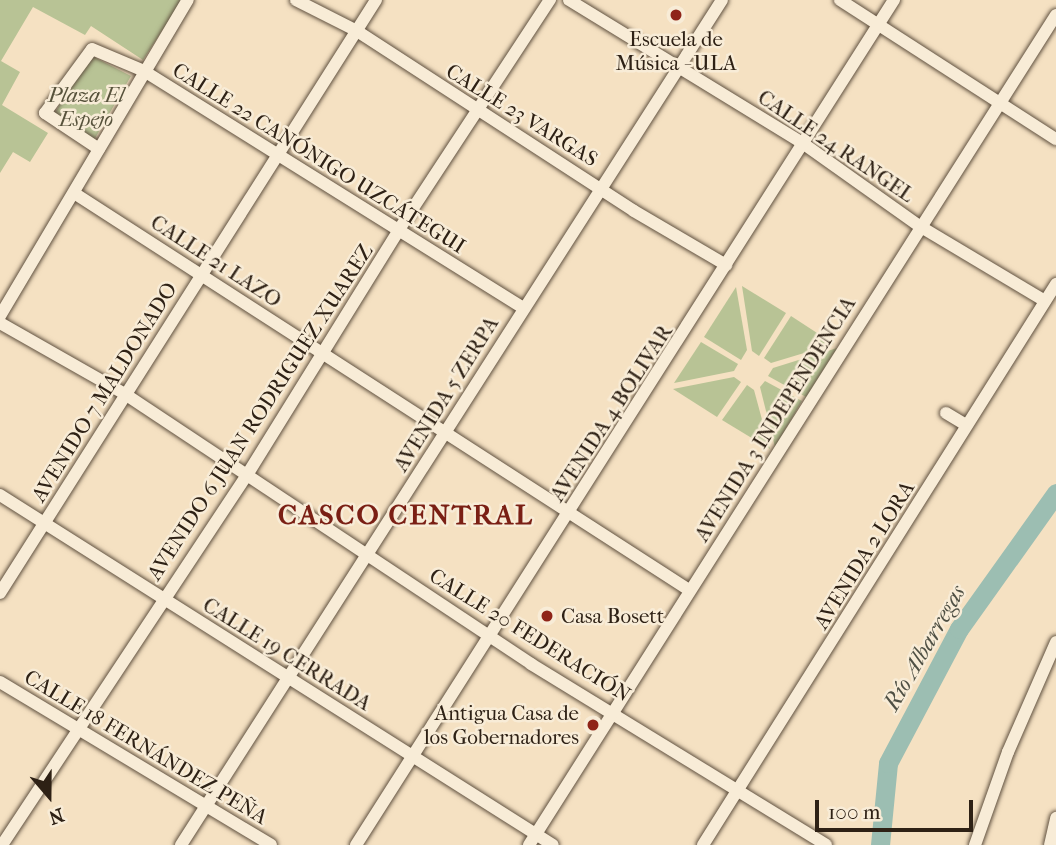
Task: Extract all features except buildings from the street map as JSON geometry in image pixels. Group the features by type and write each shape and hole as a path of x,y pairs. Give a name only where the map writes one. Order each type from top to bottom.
{"street":[{"path":"0,316 188,0"},
{"name":"CALLE 23 VARGAS","path":"296,0 356,31 478,112 726,265"},
{"name":"AVENIDO 7 MALDONADO","path":"0,593 376,0"},
{"name":"AVENIDO 6 JUAN RODRIGUEZ XUAREZ","path":"2,845 247,475 398,231 550,0"},
{"name":"CALLE 24 RANGEL","path":"569,0 804,144 921,227 1045,301"},
{"name":"AVENIDA 5 ZERPA","path":"181,845 524,308 604,190 722,0"},
{"path":"840,0 997,105 1056,139"},
{"name":"AVENIDA 4 BOLIVAR","path":"356,845 570,514 894,0"},
{"name":"AVENIDA 3 INDEPENDENCIA","path":"533,839 612,710 1056,15"},
{"name":"CALLE 22 CANÓNIGO UZCÁTEGUI","path":"100,149 46,115 90,50 144,71 524,308"},
{"name":"CALLE 21 LAZO","path":"74,193 203,273 321,355 690,590"},
{"name":"AVENIDA 2 LORA","path":"703,845 895,546 966,425 1056,284"},
{"name":"CALLE 20 FEDERACIÓN","path":"0,323 125,394 368,552 489,636 826,845"},
{"path":"946,413 966,425"},
{"name":"CALLE 19 CERRADA","path":"0,495 286,678 412,755 533,839 553,845"},
{"path":"975,845 1008,752 1056,642"},
{"name":"CALLE 18 FERNÁNDEZ PEÑA","path":"0,681 206,803 271,845"},
{"path":"1050,845 1056,818"}],"green space":[{"path":"0,0 182,0 143,60 91,26 85,35 33,7 1,61 20,72 2,105 48,133 30,162 13,152 0,173"},
{"name":"Plaza El Espejo","path":"90,55 131,76 94,140 54,114"},
{"path":"742,286 786,313 759,356 752,351"},
{"path":"736,287 747,350 741,360 704,337"},
{"path":"791,316 834,344 771,363 764,358"},
{"path":"701,342 738,364 734,371 674,383"},
{"path":"837,348 806,397 768,376 773,368"},
{"path":"734,377 741,382 717,417 673,389"},
{"path":"765,381 802,401 775,447 760,387"},
{"path":"747,385 754,390 770,449 722,420"}],"waterway":[{"name":"Río Albarregas","path":"880,845 888,763 959,629 1056,493"}],"place":[{"name":"Escuela de Música - ULA","path":"676,15"},
{"name":"Casa Bosett","path":"547,616"},
{"name":"Antigua Casa de los Gobernadores","path":"593,725"}],"district":[{"name":"CASCO CENTRAL","path":"406,515"}]}
